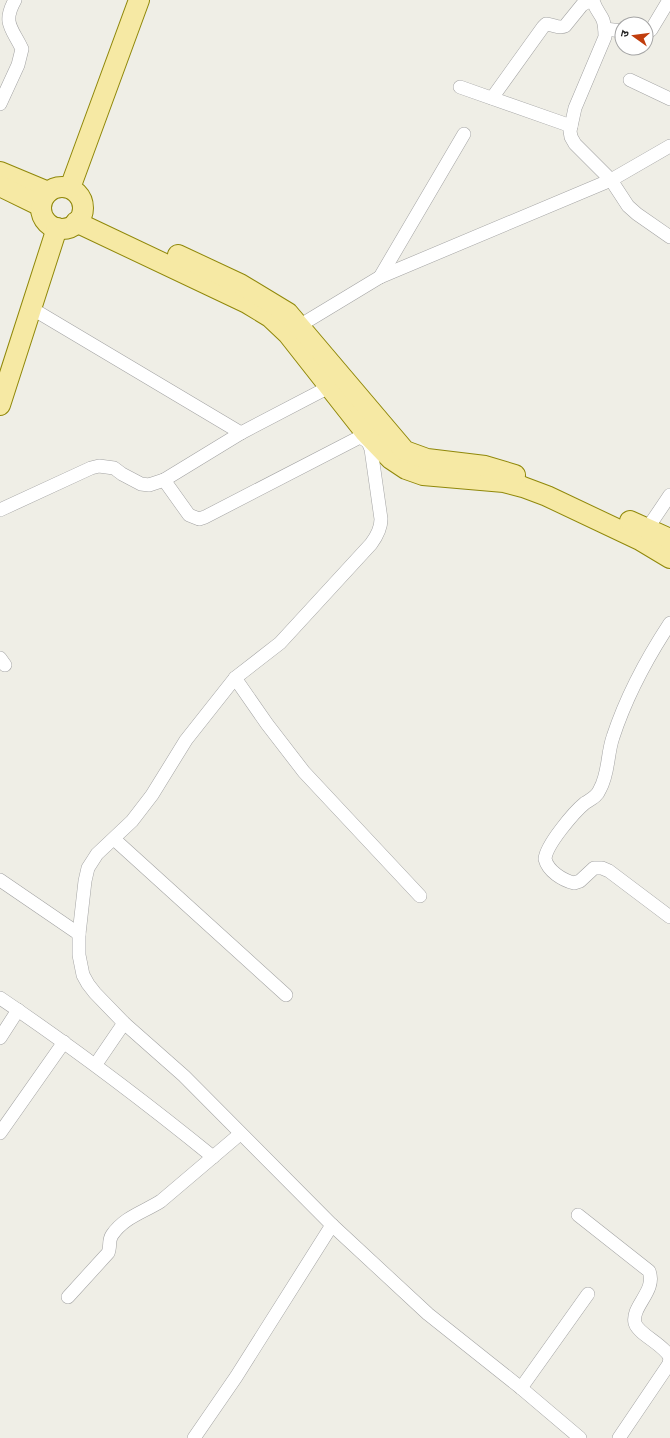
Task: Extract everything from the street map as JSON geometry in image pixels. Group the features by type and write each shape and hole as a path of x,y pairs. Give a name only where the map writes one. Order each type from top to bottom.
{"main road":[{"path":"70,188 139,0"},
{"path":"0,172 44,199"},
{"path":"0,186 44,199"},
{"path":"56,188 70,188 81,200 79,216 71,226 64,228 51,226 45,221 42,214 44,199 56,188"},
{"path":"79,216 240,284 288,313 405,451 427,459 485,466 551,485 670,540"},
{"path":"79,216 247,304 270,318 288,334 371,440 391,459 406,469 423,475 504,482 522,487 547,496 640,540 670,558"},
{"path":"0,405 57,228"}],"street":[{"path":"0,104 18,64 22,49 9,24 9,10 15,0"},
{"path":"492,98 543,26 546,24 562,27 565,26 582,5 592,0 594,8 603,20 605,37 575,108 570,131 571,137 575,144 611,180 628,206 636,214 670,237"},
{"path":"654,25 669,0"},
{"path":"605,29 614,30"},
{"path":"630,80 670,98"},
{"path":"460,87 571,126"},
{"path":"380,277 464,134"},
{"path":"299,326 380,277 611,180 670,146"},
{"path":"30,308 241,433"},
{"path":"0,510 91,468 99,466 114,468 122,474 142,484 148,485 164,480 241,433 329,387"},
{"path":"164,480 189,515 199,519 358,438 362,438 368,442 371,449 381,528 371,544 280,643 235,678 186,740 152,795 132,821 97,854 88,868 84,881 78,955 83,975 95,993 124,1023 184,1076 332,1225 428,1314 521,1388 580,1438"},
{"path":"647,529 670,495"},
{"path":"670,623 642,670 617,724 611,740 605,780 600,791 594,798 585,803 572,816 548,849 544,859 549,868 555,873 574,883 580,881 594,868 602,868 609,871 670,917"},
{"path":"235,678 267,724 304,772 420,896"},
{"path":"114,839 286,995"},
{"path":"0,880 79,934"},
{"path":"0,998 96,1064 156,1110 213,1157"},
{"path":"0,1038 18,1010"},
{"path":"96,1064 124,1023"},
{"path":"0,1133 64,1042"},
{"path":"68,1297 108,1253 110,1250 109,1239 117,1229 134,1215 161,1201 240,1134"},
{"path":"578,1215 649,1271 651,1283 635,1316 635,1323 639,1329 667,1351 670,1358 669,1364 619,1438"},
{"path":"194,1438 236,1377 332,1225"},
{"path":"521,1388 588,1294"}]}
